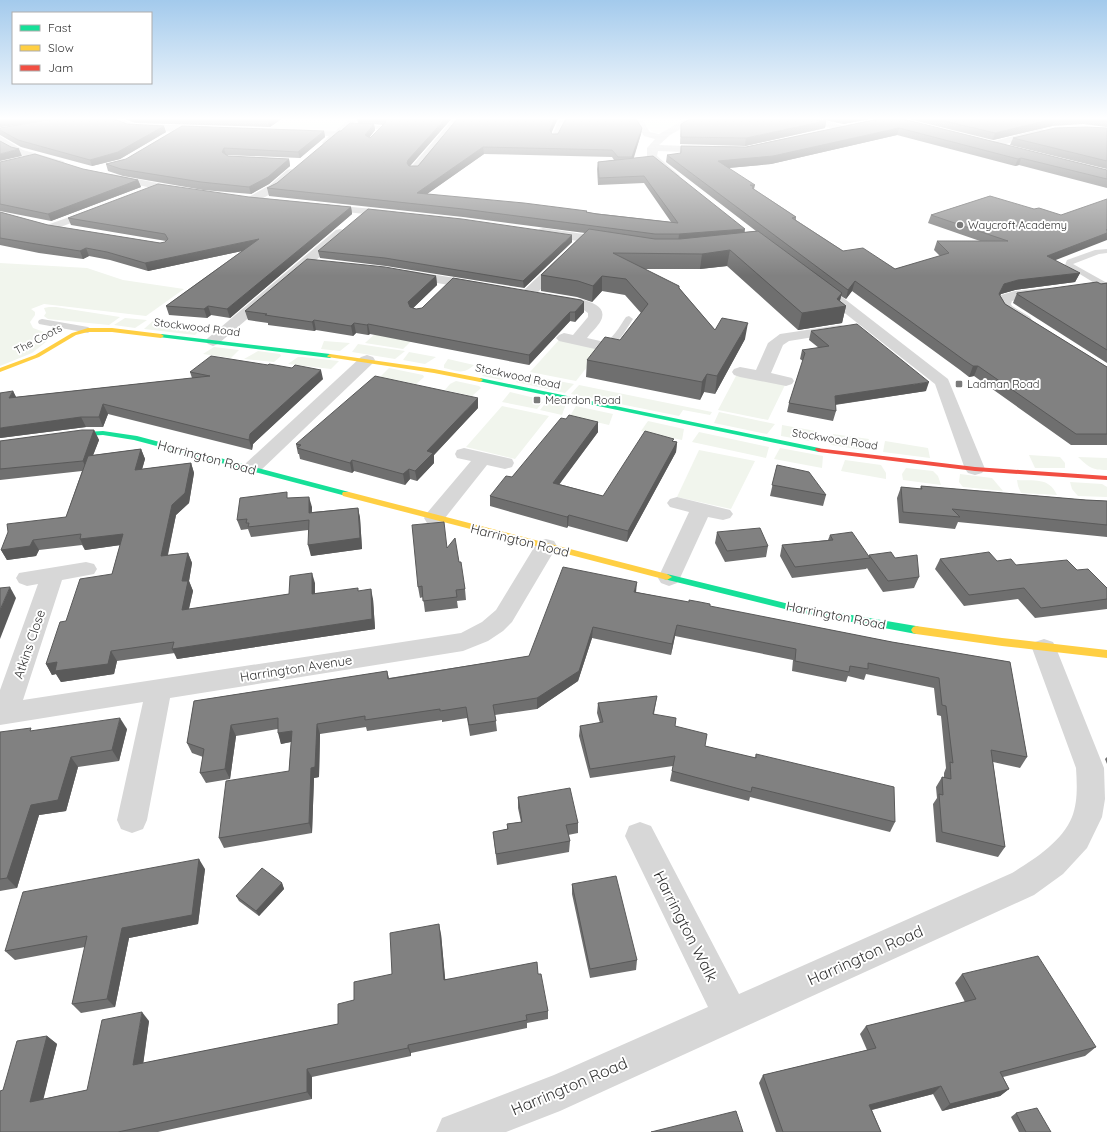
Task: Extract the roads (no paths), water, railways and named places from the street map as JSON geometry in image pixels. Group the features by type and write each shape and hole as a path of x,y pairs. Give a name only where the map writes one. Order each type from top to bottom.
{"street":[{"path":"251,200 274,186 288,171"},
{"path":"670,171 684,182"},
{"path":"103,175 157,187 195,193"},
{"path":"136,195 157,187"},
{"path":"237,198 274,202"},
{"path":"73,231 47,226 107,206"},
{"path":"312,206 403,215"},
{"path":"214,341 365,211"},
{"path":"530,230 623,244"},
{"path":"528,294 585,238"},
{"path":"306,262 320,264"},
{"path":"394,272 490,288"},
{"path":"439,292 451,281"},
{"path":"814,282 942,382 975,470"},
{"path":"1082,287 1105,285"},
{"path":"1035,326 1007,309 1004,301 1009,296 1059,290"},
{"path":"513,292 585,304 594,311 595,318 571,339 604,346"},
{"path":"762,376 776,343 785,337 868,325"},
{"name":"Stockwood Road","path":"88,330 112,330 367,360 434,371 814,449 975,470 1107,478"},
{"name":"The Coots","path":"0,370 37,356 74,334 88,330"},
{"path":"252,468 367,360"},
{"path":"740,372 786,381"},
{"name":"Harrington Road","path":"60,436 95,433 134,438 252,468 434,518 669,578 828,614 921,631 1044,648 1107,654"},
{"path":"464,454 506,463"},
{"path":"434,518 483,458"},
{"path":"677,503 723,514"},
{"path":"669,578 701,509"},
{"name":"Harrington Avenue","path":"2,713 447,645 472,639 489,630 504,616 546,546"},
{"path":"27,578 86,570"},
{"name":"Atkins Close","path":"2,713 54,574"},
{"name":"Harrington Road","path":"456,1132 560,1092 1024,884 1044,871 1072,842 1080,831 1087,817 1099,802 1090,768 1044,648"},
{"path":"132,820 159,689"},
{"name":"Harrington Walk","path":"640,836 731,1015"}],"lane":[{"path":"1105,285 1070,265 1070,262 1098,252 1107,251"},
{"path":"604,346 607,346 619,334 629,319"},
{"path":"42,322 88,330"}],"place":[{"name":"Waycroft Academy","path":"960,225"},
{"name":"Ladman Road","path":"959,384"},
{"name":"Meardon Road","path":"537,400"}]}
